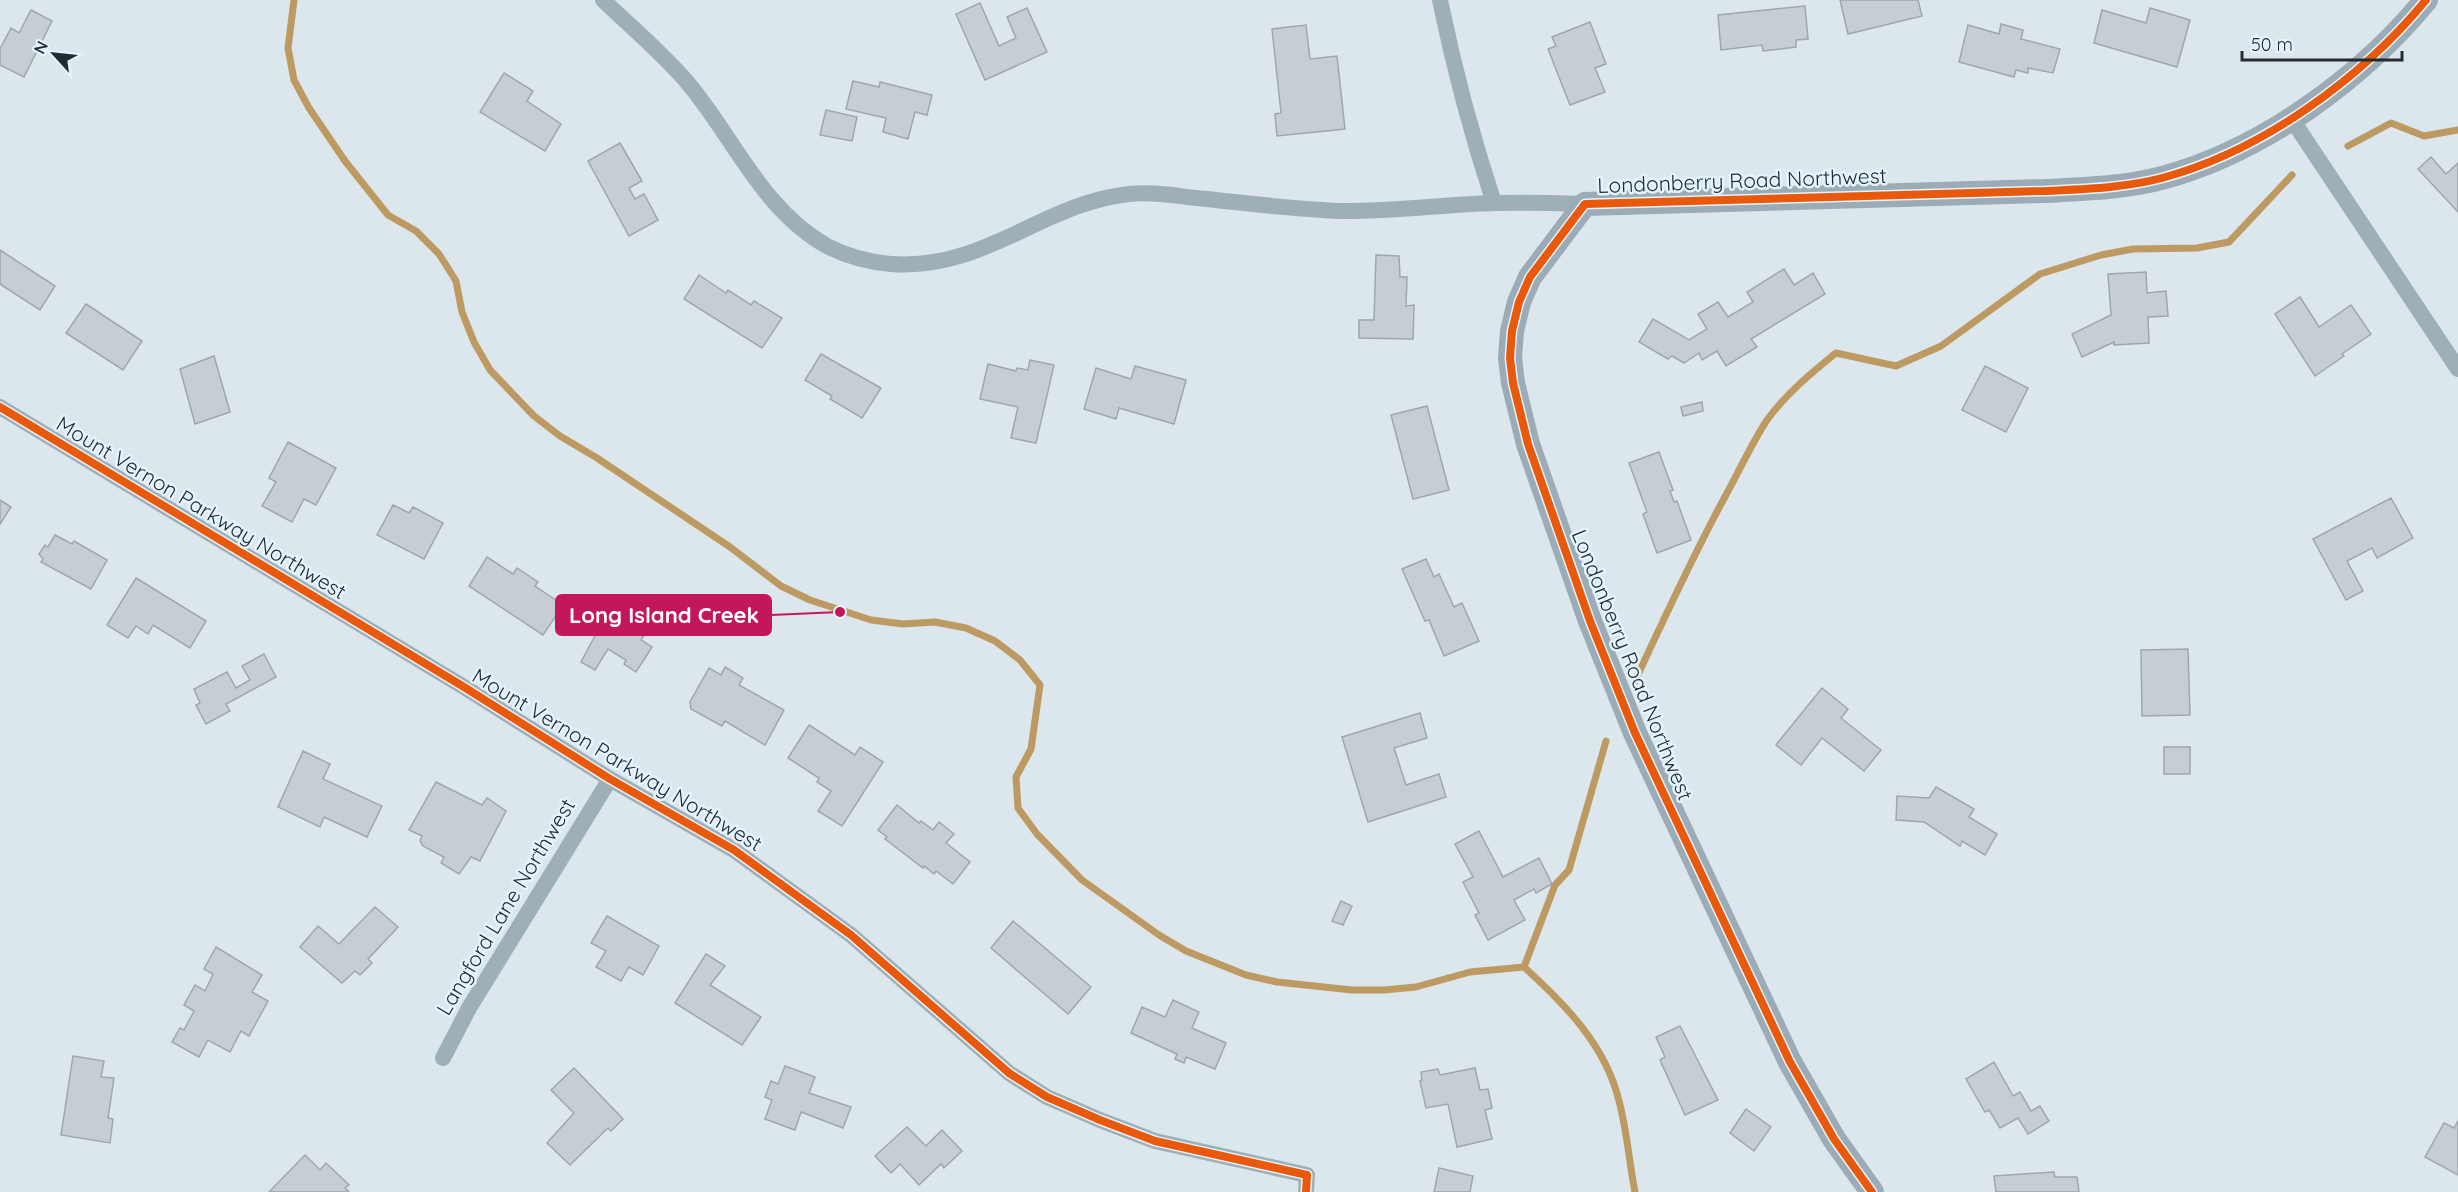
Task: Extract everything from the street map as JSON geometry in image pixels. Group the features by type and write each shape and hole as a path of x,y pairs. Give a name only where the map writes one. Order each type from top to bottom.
{"street":[{"path":"603,0 687,82 769,196 789,219 828,246 873,262 915,266 951,260 1085,204 1128,194 1156,194 1275,207 1340,211 1383,211 1494,203 1585,204"},
{"path":"1440,0 1469,125 1494,203"},
{"name":"Londonberry Road Northwest","path":"1872,1192 1834,1139 1790,1062 1635,734 1590,621 1528,444 1513,383 1510,358 1512,331 1530,278 1585,204 2045,191 2117,186 2162,178 2203,165 2238,149 2334,90 2367,64 2426,0"},
{"path":"2291,118 2458,369"},
{"name":"Mount Vernon Parkway Northwest","path":"0,407 453,681 610,779 734,850 851,935 1000,1066 1047,1097 1155,1141 1306,1184"},
{"name":"Langford Lane Northwest","path":"443,1058 469,1008 610,779"}],"building":[{"path":"1840,0 1918,0 1922,16 1848,34"},
{"path":"980,3 999,46 1016,38 1007,17 1027,8 1047,52 985,80 956,14"},
{"path":"1805,6 1808,39 1796,40 1796,47 1763,51 1762,45 1721,50 1718,15"},
{"path":"2150,8 2190,20 2177,67 2094,43 2102,10 2146,23"},
{"path":"31,10 52,21 24,77 0,65 0,49 11,28 19,33"},
{"path":"1590,22 1606,64 1595,68 1605,92 1570,105 1548,49 1556,46 1552,37"},
{"path":"2001,24 2023,30 2021,39 2060,49 2053,73 2028,68 2028,73 2016,70 2014,77 1959,62 1968,25 1999,34"},
{"path":"1306,25 1310,59 1337,56 1345,129 1277,136 1275,114 1281,113 1272,29"},
{"path":"504,73 533,91 527,101 561,124 545,151 480,112"},
{"path":"853,81 879,87 880,82 932,95 927,115 915,112 908,139 883,132 886,118 846,109"},
{"path":"826,110 857,117 852,141 820,135"},
{"path":"620,143 642,181 629,188 635,199 644,194 658,220 629,236 588,161"},
{"path":"2431,157 2446,174 2458,163 2458,212 2418,169"},
{"path":"0,250 55,286 40,310 0,284"},
{"path":"1376,255 1399,256 1400,277 1407,277 1406,306 1414,305 1413,339 1359,338 1359,320 1374,320"},
{"path":"1784,269 1794,285 1813,273 1825,294 1751,339 1757,347 1726,366 1717,351 1702,360 1699,353 1684,363 1672,356 1668,359 1639,342 1653,319 1689,340 1707,329 1698,314 1718,302 1728,317 1753,302 1747,292"},
{"path":"2146,272 2147,293 2166,291 2168,316 2148,317 2149,343 2114,345 2114,342 2082,357 2072,334 2111,315 2108,274"},
{"path":"699,275 726,293 728,290 751,305 754,301 782,318 762,348 684,299"},
{"path":"2300,297 2319,327 2351,305 2371,334 2315,376 2275,314"},
{"path":"86,304 142,341 123,370 66,333"},
{"path":"821,354 881,388 862,418 830,399 832,396 805,380"},
{"path":"214,356 230,412 195,424 180,369"},
{"path":"1030,360 1054,365 1036,443 1011,438 1018,407 980,399 988,364 1016,371 1017,368 1028,370"},
{"path":"1135,366 1186,380 1174,424 1119,408 1116,419 1084,409 1096,368 1131,379"},
{"path":"1985,366 2028,388 2006,432 1962,410"},
{"path":"1702,402 1703,411 1683,416 1681,407"},
{"path":"1427,406 1449,490 1413,499 1391,415"},
{"path":"288,442 336,468 316,505 304,499 292,522 262,506 276,482 269,478"},
{"path":"1659,452 1673,490 1670,491 1674,502 1677,501 1691,540 1657,553 1643,514 1647,512 1629,463"},
{"path":"2391,498 2413,538 2377,558 2372,548 2347,561 2363,591 2346,600 2313,539"},
{"path":"0,500 11,507 0,524"},
{"path":"393,505 409,513 413,507 443,523 424,559 377,535"},
{"path":"55,535 72,544 74,541 107,560 91,589 41,562 43,559 39,554 45,545 48,547"},
{"path":"487,557 513,574 517,568 538,582 535,586 563,605 543,635 469,586"},
{"path":"1426,559 1434,577 1439,574 1454,607 1462,603 1479,641 1444,656 1429,620 1425,621 1402,569"},
{"path":"136,578 206,621 190,648 153,625 148,634 136,626 128,638 107,625"},
{"path":"616,618 644,635 641,640 652,647 636,672 624,664 626,660 608,649 595,670 581,662 603,621 611,626"},
{"path":"2188,649 2190,715 2142,716 2141,650"},
{"path":"264,654 276,677 226,704 230,711 206,724 196,705 200,703 194,689 227,672 236,688 250,680 242,666"},
{"path":"725,667 743,678 739,685 784,710 765,745 725,721 722,726 691,709 690,702 709,668 721,675"},
{"path":"1822,688 1848,709 1841,718 1881,750 1864,771 1822,738 1801,765 1776,745"},
{"path":"1420,713 1427,738 1394,748 1406,785 1439,774 1446,797 1368,822 1342,737"},
{"path":"809,725 855,755 860,747 883,762 842,826 818,811 831,791 817,782 819,778 788,758"},
{"path":"2164,747 2190,747 2190,774 2164,774"},
{"path":"303,751 330,764 323,779 382,806 367,837 324,817 320,827 278,807"},
{"path":"436,782 482,805 487,798 506,811 480,861 471,857 459,874 441,863 444,857 423,846 420,841 422,836 409,830"},
{"path":"1936,787 1974,809 1969,817 1997,834 1985,855 1962,841 1960,846 1924,822 1896,820 1897,796 1929,798"},
{"path":"897,805 919,823 921,821 933,830 939,822 954,834 946,843 970,862 953,884 936,871 934,874 924,866 923,868 885,839 887,837 878,830"},
{"path":"1479,831 1503,877 1539,858 1552,884 1536,893 1534,889 1514,900 1525,920 1488,940 1475,915 1479,913 1463,882 1473,877 1455,844"},
{"path":"1341,901 1352,906 1343,925 1332,921"},
{"path":"375,907 398,927 368,959 372,963 360,975 355,971 342,983 300,947 318,926 339,944"},
{"path":"607,916 659,946 643,975 629,967 621,981 596,967 606,951 591,943"},
{"path":"1013,921 1091,987 1068,1014 991,948"},
{"path":"216,947 262,975 252,992 268,1001 249,1036 241,1031 230,1052 208,1040 199,1057 172,1042 180,1028 184,1030 194,1011 184,1005 195,985 205,991 213,974 204,969"},
{"path":"706,954 725,966 710,985 761,1017 742,1045 675,1003"},
{"path":"1173,1000 1199,1012 1192,1028 1226,1043 1215,1069 1186,1057 1184,1063 1175,1059 1177,1054 1131,1033 1142,1007 1165,1017"},
{"path":"1680,1026 1718,1100 1685,1115 1660,1060 1665,1057 1656,1037"},
{"path":"73,1056 104,1061 101,1077 114,1078 108,1118 113,1119 110,1143 61,1135"},
{"path":"1994,1062 2013,1096 2020,1092 2031,1111 2040,1106 2049,1121 2028,1134 2018,1118 2000,1128 1989,1110 1985,1112 1966,1079"},
{"path":"785,1066 815,1077 809,1093 851,1107 843,1128 801,1112 795,1130 765,1119 772,1100 765,1097 771,1081 778,1084"},
{"path":"574,1068 623,1119 611,1131 608,1128 570,1165 547,1143 574,1113 551,1090"},
{"path":"1475,1068 1480,1090 1488,1089 1492,1108 1485,1110 1492,1139 1457,1147 1448,1104 1426,1108 1420,1081 1422,1080 1421,1072 1438,1069 1440,1075"},
{"path":"1746,1109 1771,1127 1754,1151 1730,1133"},
{"path":"2458,1121 2458,1175 2425,1157 2444,1123 2454,1128"},
{"path":"907,1127 926,1146 942,1130 962,1151 944,1168 941,1164 919,1185 900,1164 891,1173 875,1156"},
{"path":"305,1155 320,1170 326,1163 349,1185 345,1188 349,1192 269,1192"},
{"path":"1439,1168 1473,1176 1470,1192 1434,1192"},
{"path":"2054,1172 2055,1177 2077,1177 2079,1192 1996,1192 1994,1176"}],"waterway":[{"path":"294,0 288,48 294,80 309,108 345,161 388,215 416,231 439,254 456,281 462,312 474,342 490,370 534,416 560,436 597,458 730,547 781,586 810,600 871,620 903,624 935,622 966,628 995,641 1020,660 1040,685 1031,749 1016,777 1018,808 1037,834 1082,880 1159,935 1186,951 1246,975 1277,982 1352,990 1416,987 1470,972 1524,967 1569,1011 1594,1044 1604,1062 1613,1081 1622,1112 1635,1192"},
{"path":"2348,146 2391,123 2424,136 2458,130"},
{"path":"1634,683 1702,540 1767,420 1808,376 1836,353 1896,366 1941,346 2040,274 2101,255 2133,249 2197,248 2229,242 2292,175"},
{"path":"1524,967 1555,885 1569,870 1606,741"}],"cycle path":[{"path":"1872,1192 1834,1139 1790,1062 1635,733 1590,621 1528,444 1513,383 1510,358 1512,331 1519,302 1530,277 1585,204 2045,191 2119,186 2162,178 2199,166 2236,150 2307,109 2371,57 2426,0"},
{"path":"0,407 464,687 610,779 734,850 851,935 1009,1073 1047,1097 1155,1141 1307,1175 1306,1192"}],"place":[{"name":"Long Island Creek","path":"840,612"}]}
